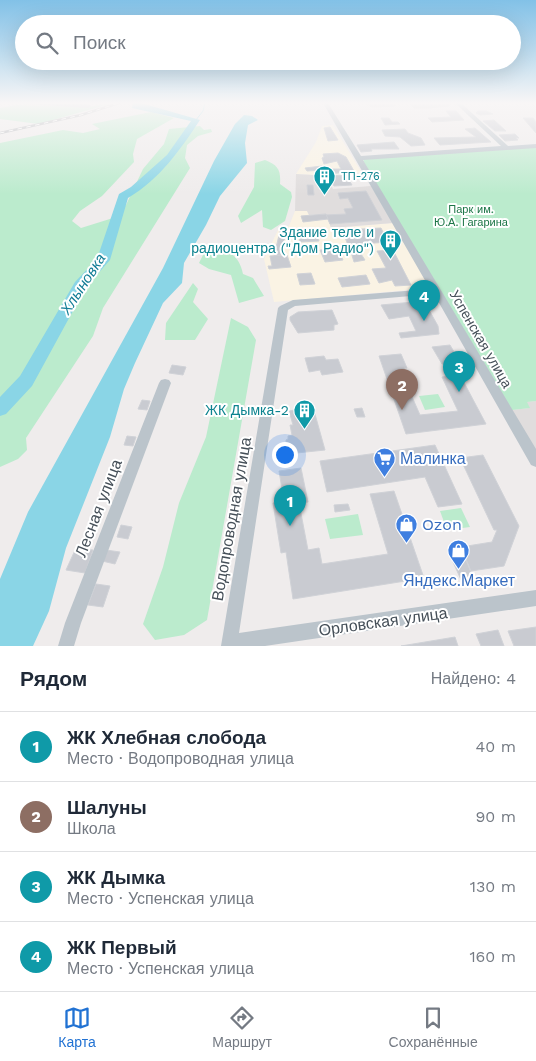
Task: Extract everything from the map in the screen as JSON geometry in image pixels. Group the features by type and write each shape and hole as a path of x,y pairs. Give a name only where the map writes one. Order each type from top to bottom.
{"street":[{"name":"Успенская улица","path":"343,133 536,461"},
{"path":"490,133 506,148"},
{"path":"359,158 536,146"},
{"name":"Водопроводная улица","path":"229,645 283,308 293,304 438,292"},
{"name":"Лесная улица","path":"66,646 73,623 165,383"},
{"name":"Орловская улица","path":"229,645 536,598"}],"shaded area":[{"path":"319,133 338,133 362,173 296,174 316,142"},
{"path":"324,173 333,189 371,186 393,223 331,228 326,214 309,215 307,211 295,211 296,174 313,175"},
{"path":"295,211 307,211 309,215 326,214 332,228 393,223 430,288 274,302 264,259 279,228 289,226"},
{"path":"536,401 536,451 512,410 529,408 526,402"}],"green space":[{"path":"48,133 147,133 137,139 133,154 134,162 102,196 80,211 72,221 81,228 113,218 126,205 143,169 164,144 168,133 208,133 198,136 187,145 185,158 190,168 103,308 93,336 26,438 27,450 18,459 0,467 0,143"},
{"name":"Парк им. Ю.А. Гагарина","path":"536,146 536,401 527,402 530,408 512,410 363,162 364,159"},
{"path":"265,160 278,169 280,184 291,192 292,197 285,221 271,230 263,227 262,210 241,223 238,216 254,187 255,163"},
{"path":"207,247 226,251 235,257 243,274 253,278 264,296 239,303 231,275 209,269 199,263"},
{"path":"193,283 198,289 193,302 208,319 195,340 165,340 166,323"},
{"path":"231,318 248,327 256,340 207,620 184,635 155,640 143,624 163,567 179,503 206,437"},
{"path":"438,394 445,407 425,410 419,396"},
{"path":"461,508 470,527 447,530 440,511"},
{"path":"358,514 363,535 330,539 325,519"}],"water":[{"path":"230,133 247,133 245,143 247,163 220,196 184,263 182,283 163,303 124,389 110,437 66,548 49,611 33,646 0,646 0,579 28,512 163,268 214,161"}],"building":[{"path":"326,133 334,133 338,140 328,141"},
{"path":"384,133 408,133 421,138 425,145 411,146 400,137 385,136"},
{"path":"471,133 481,133 491,142 440,145 434,138 476,137"},
{"path":"515,134 519,138 516,138 518,140 505,141 499,135"},
{"path":"394,142 399,149 371,149 372,151 361,152 357,145"},
{"path":"338,153 346,157 354,171 330,174 328,169 341,169 337,161 324,164 323,154"},
{"path":"322,166 325,170 307,171 305,168"},
{"path":"346,175 352,185 334,186 329,176"},
{"path":"307,185 313,185 314,195 308,195"},
{"path":"366,191 382,220 330,224 326,215 346,214 344,209 353,208 348,198 340,199 338,193"},
{"path":"326,214 328,219 303,222 301,216"},
{"path":"381,228 388,242 348,245 342,230"},
{"path":"301,229 316,229 319,241 300,242 299,236 302,236"},
{"path":"280,231 286,232 281,255 274,256"},
{"path":"338,249 343,260 325,262 320,250"},
{"name":"Здание теле и радиоцентра (\"Дом Радио\")","path":"393,250 411,285 395,286 392,280 379,283 372,269 386,268 377,251"},
{"path":"359,251 365,260 354,262 351,252"},
{"path":"287,255 291,267 269,269 268,266 272,266 270,256"},
{"path":"311,273 315,284 300,285 297,274"},
{"path":"366,275 370,284 342,287 338,278"},
{"path":"424,301 438,326 439,334 401,338 399,333 416,331 409,316 389,319 381,305"},
{"path":"332,310 338,324 334,325 334,330 298,333 290,320 290,317 298,312"},
{"path":"450,345 460,362 442,364 432,347"},
{"path":"401,354 407,368 404,368 406,374 402,374 420,415 458,411 442,377 460,375 486,424 406,434 379,356"},
{"path":"324,356 326,360 338,359 343,372 322,375 320,370 309,372 305,358"},
{"path":"172,365 186,367 183,375 169,373"},
{"path":"142,400 150,401 147,410 138,409"},
{"name":"ЖК Дымка-2","path":"313,407 325,450 287,454 286,440 288,436 292,435 290,425 293,425 289,411"},
{"path":"362,408 365,417 357,417 354,409"},
{"path":"127,436 136,437 133,446 124,445"},
{"path":"435,445 462,504 438,507 425,477 327,492 320,461"},
{"path":"483,455 519,526 504,566 471,571 461,547 492,542 497,530 494,530 460,458"},
{"path":"301,468 308,502 299,503 308,550 319,548 322,564 388,554 370,494 394,491 424,578 293,599 286,552 281,553 273,503 284,501 279,471"},
{"path":"348,504 350,510 335,512 334,505"},
{"path":"121,525 132,527 128,539 117,537"},
{"path":"76,548 93,550 85,573 66,570"},
{"path":"106,550 120,552 115,564 102,561"},
{"path":"466,560 474,580 462,582 453,562"},
{"path":"96,584 110,586 103,607 88,605"},
{"path":"536,627 536,646 514,646 508,631"},
{"path":"498,630 504,646 481,646 476,634"},
{"path":"455,637 458,646 401,646"}],"waterway":[{"name":"Хлыновка","path":"0,409 26,381 80,285 103,260 123,196 135,189 170,157 187,133"}],"place":[{"name":"ТП-276","path":"325,195"},
{"name":"Здание теле и радиоцентра (\"Дом Радио\")","path":"390,259"},
{"name":"ЖК Первый","path":"424,321"},
{"name":"ЖК Дымка","path":"459,392"},
{"name":"Шалуны","path":"402,410"},
{"name":"ЖК Дымка-2","path":"305,429"},
{"name":"Малинка","path":"384,477"},
{"name":"ЖК Хлебная слобода","path":"290,526"},
{"name":"Ozon","path":"406,543"},
{"name":"Яндекс.Маркет","path":"459,570"}]}
